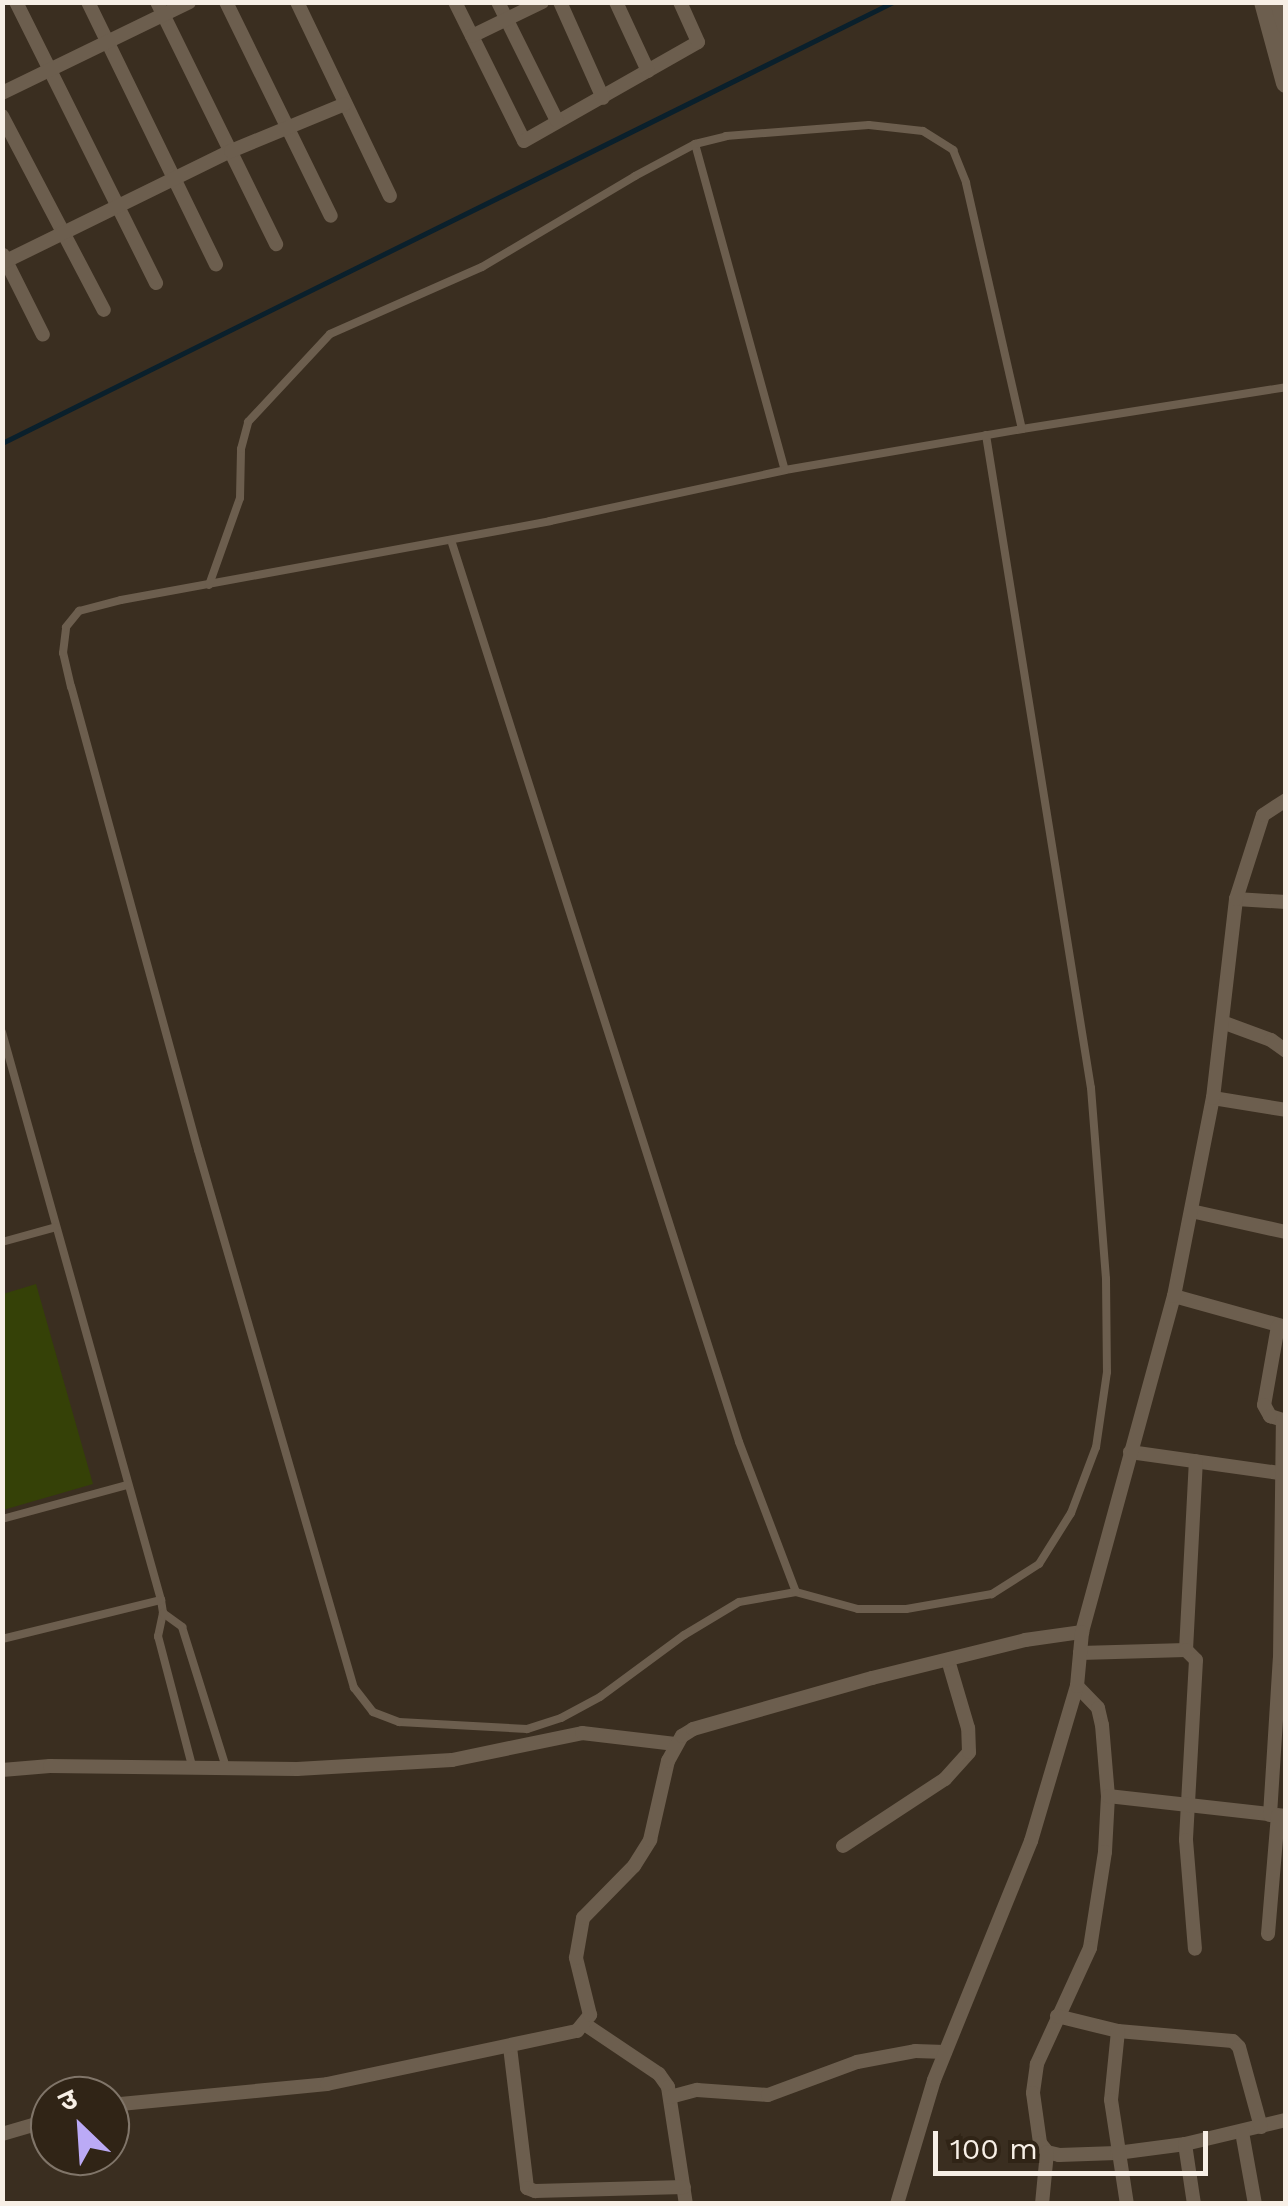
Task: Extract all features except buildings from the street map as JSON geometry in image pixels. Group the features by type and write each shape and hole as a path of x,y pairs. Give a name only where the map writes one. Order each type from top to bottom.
{"street":[{"path":"16,2 156,283"},
{"path":"88,2 216,264"},
{"path":"2,93 108,42 160,8 189,2"},
{"path":"226,2 331,216"},
{"path":"297,2 390,196"},
{"path":"455,2 524,141 698,42 680,2"},
{"path":"498,2 557,121"},
{"path":"472,36 542,2"},
{"path":"560,2 603,98"},
{"path":"616,2 648,71"},
{"path":"1264,2 1286,83"},
{"path":"1280,2 1286,25"},
{"path":"160,8 276,244"},
{"path":"43,335 4,260 231,151 345,104"},
{"path":"2,116 104,310"},
{"path":"898,2204 945,2052 1031,1842 1077,1686 1082,1632 1174,1296 1213,1098 1236,899 1263,815 1286,800"},
{"path":"1236,899 1286,902"},
{"path":"1222,1022 1272,1040 1286,1052"},
{"path":"1213,1098 1286,1110"},
{"path":"1190,1211 1286,1232"},
{"path":"1174,1296 1282,1326 1264,1405 1265,1412 1284,1420 1278,1815 1268,1934"},
{"path":"1130,1452 1283,1474"},
{"path":"1195,1949 1187,1807 1197,1669 1186,1650 1196,1462"},
{"path":"130,2104 327,2084 564,2036 586,2024 590,2015 576,1958 583,1918 634,1866 650,1840 675,1744 693,1729 948,1660 1082,1632"},
{"path":"1080,1653 1186,1650"},
{"path":"843,1846 945,1778 969,1752 968,1728 948,1660"},
{"path":"1042,2204 1047,2152 1036,2128 1032,2093 1037,2064 1090,1948 1108,1796 1098,1708 1077,1686"},
{"path":"2,1770 192,1766 296,1769 452,1760 582,1732 675,1744"},
{"path":"1108,1796 1278,1815"},
{"path":"1057,2016 1118,2031 1233,2040 1239,2048 1261,2126"},
{"path":"586,2024 658,2074 670,2097 686,2204"},
{"path":"1118,2031 1111,2100 1127,2204"},
{"path":"510,2048 524,2180 535,2191 574,2196 684,2187"},
{"path":"670,2097 698,2090 768,2094 857,2062 915,2051 945,2052"},
{"path":"1047,2152 1117,2153 1185,2144 1286,2120"},
{"path":"2,2134 30,2126"},
{"path":"1242,2132 1255,2204"},
{"path":"1185,2144 1194,2204"}],"lane":[{"path":"209,585 240,498 241,449 248,422 330,334 482,267 695,144 726,136 869,125 924,131 942,139 961,164 1022,428"},
{"path":"695,144 785,470"},
{"path":"986,435 1091,1088 1106,1297 1107,1372 1096,1446 1070,1513 1040,1564 992,1594 906,1610 858,1609 796,1592 740,1602 684,1635 600,1696 562,1718 528,1728 399,1722 373,1712 354,1688 198,1150 63,653 66,627 80,610 451,540 785,470 1022,428 1286,388"},
{"path":"451,540 739,1442 796,1592"},
{"path":"3,1036 160,1600 163,1613 158,1636 192,1766"},
{"path":"2,1242 56,1227"},
{"path":"2,1519 127,1485"},
{"path":"2,1639 160,1600"},
{"path":"163,1613 182,1628 226,1767"}],"green space":[{"path":"36,1284 93,1484 3,1510 3,1294"}],"waterway":[{"path":"2,443 893,2"}]}
